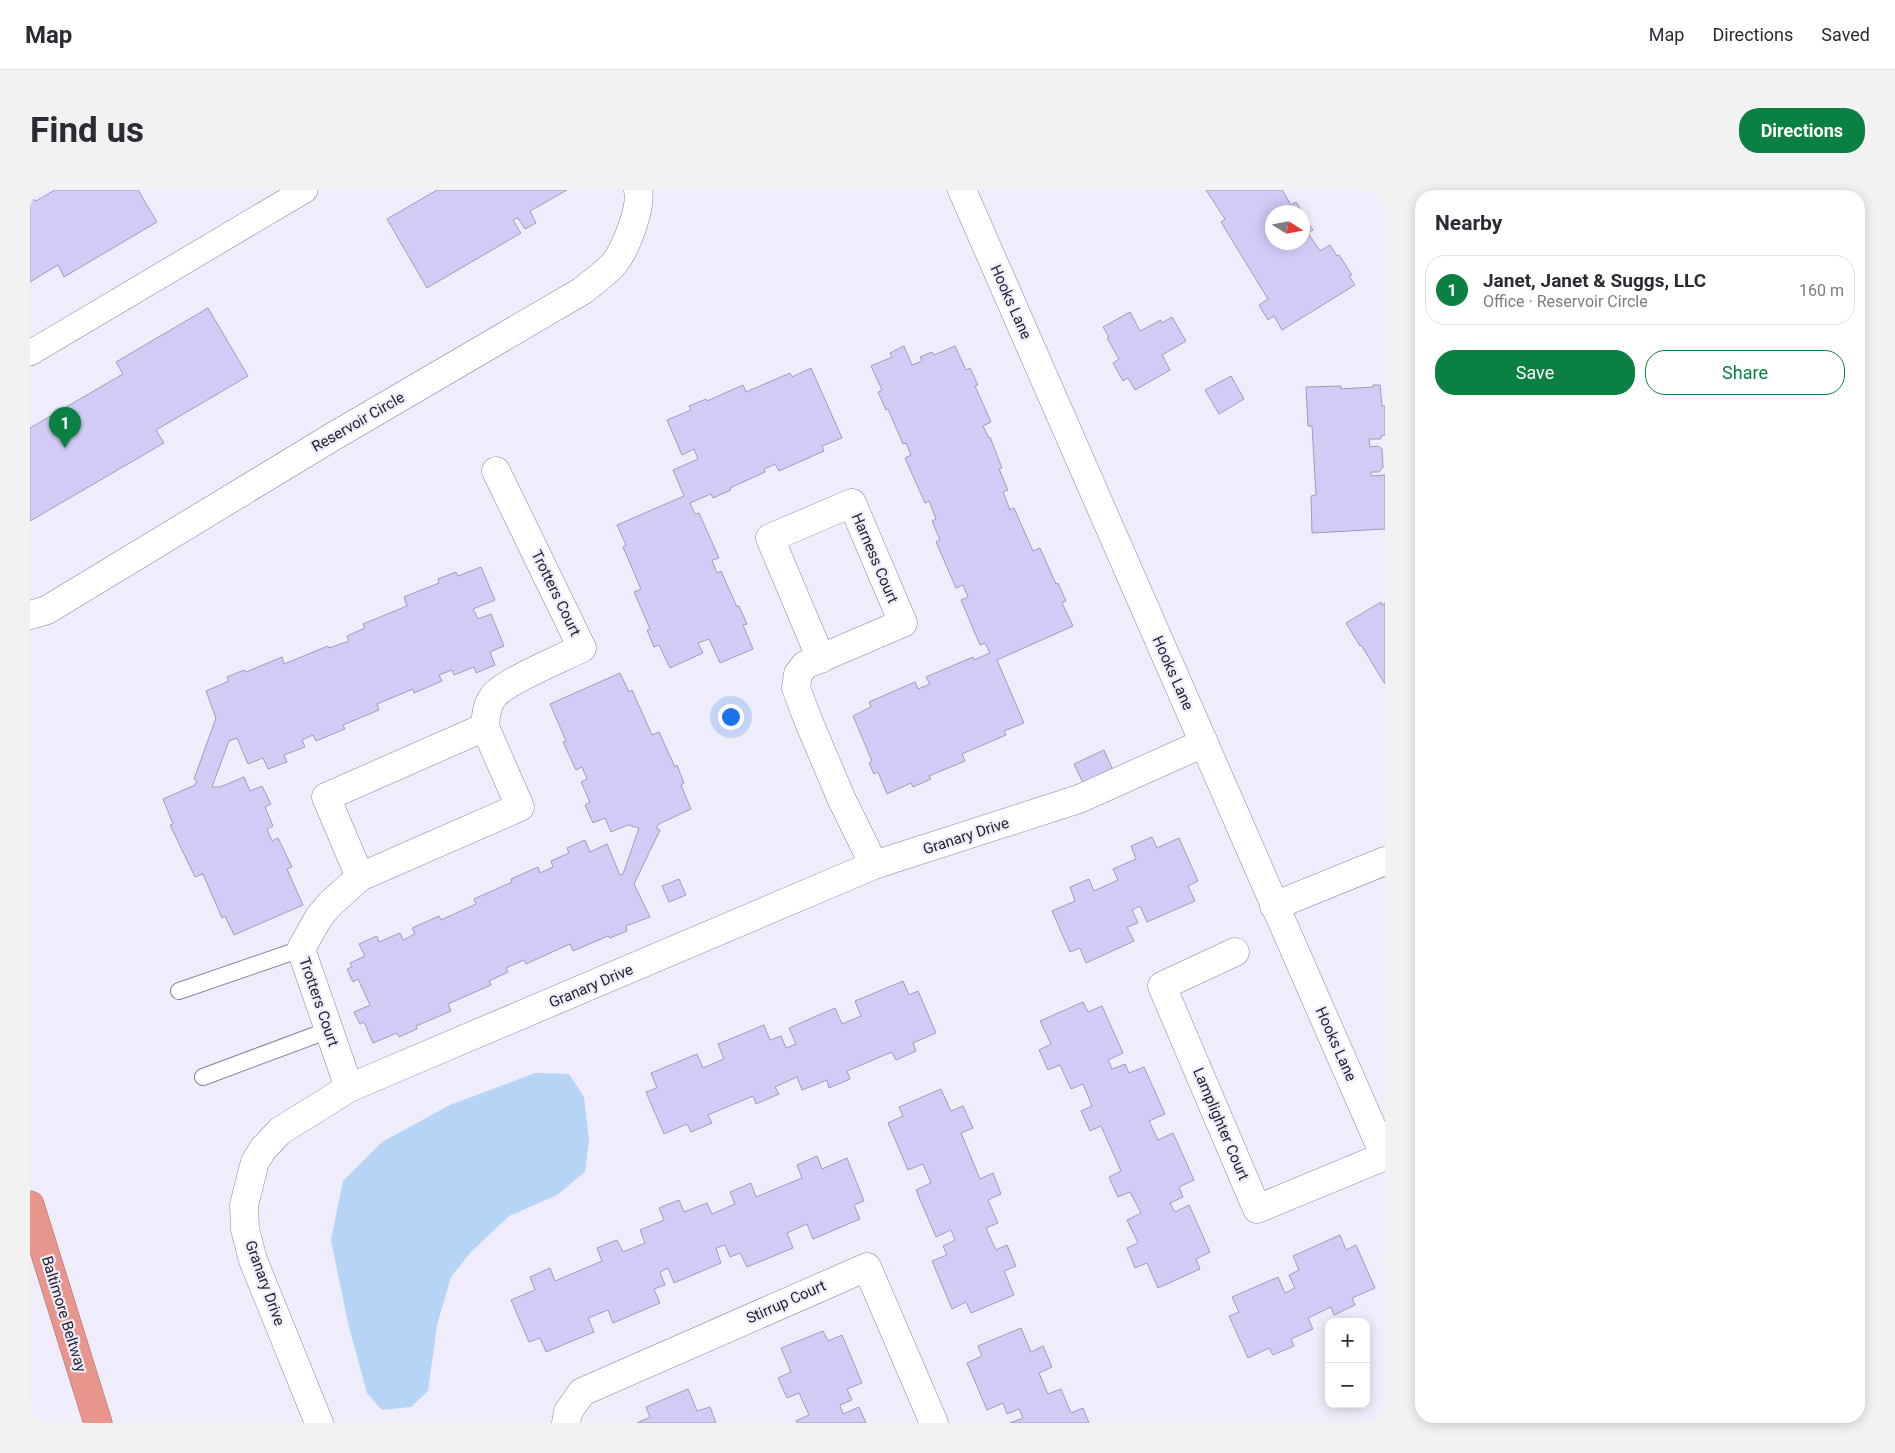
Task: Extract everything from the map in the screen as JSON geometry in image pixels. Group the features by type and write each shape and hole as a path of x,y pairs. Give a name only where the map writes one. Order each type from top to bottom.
{"highway":[{"name":"Baltimore Beltway","path":"30,1205 98,1423"}],"street":[{"path":"30,352 305,190"},
{"name":"Reservoir Circle","path":"30,615 47,610 334,436 582,291 612,266 626,242 636,214 638,190"},
{"name":"Hooks Lane","path":"962,190 1385,1156"},
{"name":"Trotters Court","path":"349,1088 301,949 319,917 330,904 360,877 520,807 486,728 486,709 494,696 507,685 582,648 496,471"},
{"name":"Harness Court","path":"821,659 770,538 852,503 903,623 821,659 805,665 798,674 796,688 838,791 874,866"},
{"path":"360,877 326,797 486,728"},
{"name":"Granary Drive","path":"319,1423 253,1260 245,1229 244,1205 255,1162 263,1149 280,1131 349,1088 874,866 1079,799 1204,743"},
{"path":"1274,906 1385,861"},
{"name":"Lamplighter Court","path":"1235,952 1162,986 1257,1209 1385,1156"},
{"name":"Stirrup Court","path":"566,1423 568,1412 582,1392 866,1266 934,1423"}],"lane":[{"path":"179,991 301,949"},
{"path":"203,1077 329,1030"}],"water":[{"path":"535,1073 569,1074 584,1097 589,1139 585,1172 557,1195 509,1216 471,1252 451,1277 437,1325 428,1391 411,1407 382,1410 367,1393 348,1323 331,1240 343,1181 382,1142 450,1105"}],"building":[{"path":"55,190 138,190 157,222 64,277 58,265 30,282 30,201 32,199 36,201"},
{"path":"437,190 567,190 530,211 536,223 525,229 518,218 513,220 521,233 427,288 387,219"},
{"path":"1206,190 1282,190 1291,205 1265,205 1265,250 1310,250 1310,236 1320,251 1330,245 1352,275 1349,276 1355,285 1282,330 1274,316 1268,320 1259,305 1268,299 1221,222 1225,219"},
{"path":"208,308 248,376 156,430 164,443 30,521 30,428 123,374 116,362"},
{"path":"1130,312 1140,331 1161,320 1162,323 1172,317 1186,341 1162,355 1170,370 1135,390 1128,378 1123,381 1113,363 1119,359 1103,327"},
{"path":"904,346 912,365 922,361 920,357 932,352 934,355 955,346 966,370 970,368 978,385 975,386 991,422 983,426 990,437 1002,468 999,469 1008,490 1003,492 1010,510 1014,508 1033,551 1040,548 1066,601 1062,603 1073,626 997,660 1024,723 1004,731 1006,735 962,754 965,761 929,776 931,779 913,787 911,783 887,794 878,772 874,774 869,763 872,761 853,716 871,707 869,702 915,682 918,689 930,684 926,677 973,657 974,660 990,653 985,643 980,645 961,600 968,597 963,585 956,588 936,542 940,540 932,521 936,519 929,501 925,503 905,458 911,455 906,443 903,444 888,409 886,410 878,392 882,390 871,366 892,357 890,353"},
{"path":"811,368 842,438 822,446 824,451 779,471 775,464 764,469 765,472 730,488 731,490 713,498 711,494 690,503 695,514 699,513 719,558 712,560 717,573 721,571 737,607 739,606 747,624 743,625 753,649 720,663 709,639 698,643 703,653 670,668 659,645 654,647 647,630 650,629 634,592 641,589 623,547 626,545 617,525 684,496 673,470 698,459 694,449 682,455 667,420 691,410 689,406 706,399 707,401 743,385 746,392 790,373 792,377"},
{"path":"1231,376 1244,399 1219,414 1205,390"},
{"path":"1373,385 1380,385 1382,406 1385,406 1385,435 1381,436 1381,439 1369,439 1370,447 1378,446 1382,449 1383,467 1379,472 1371,472 1371,476 1385,475 1385,529 1312,533 1311,496 1316,495 1312,426 1308,426 1306,387 1341,386 1341,389 1373,387"},
{"path":"481,567 495,600 473,609 478,619 491,614 504,646 490,652 495,665 476,673 474,667 454,675 452,670 439,675 442,681 414,693 413,689 377,704 379,710 343,725 345,729 316,741 313,735 302,740 305,747 284,755 287,762 268,769 263,758 248,764 237,738 229,741 212,787 220,787 244,777 250,791 262,786 271,804 265,807 273,826 267,829 272,841 278,838 292,867 287,869 303,905 234,935 225,916 222,918 203,874 195,877 170,825 173,824 163,799 195,785 197,781 194,779 216,718 206,691 229,681 227,677 244,670 246,672 282,657 284,664 328,646 329,648 349,641 347,636 365,628 363,624 407,606 404,597 439,583 438,579 456,572 458,576"},
{"path":"1381,602 1382,605 1385,603 1385,684 1346,623"},
{"path":"620,673 629,692 632,690 652,735 659,732 675,767 677,765 684,783 681,785 691,809 659,824 656,828 660,830 634,884 650,917 626,926 627,931 610,938 608,936 573,951 570,944 526,964 524,960 506,968 508,972 489,981 491,985 448,1004 451,1011 416,1026 417,1029 399,1037 397,1033 373,1043 364,1022 360,1024 354,1012 370,1005 358,979 353,982 347,969 352,967 350,963 365,956 359,944 377,936 379,942 400,933 403,940 415,934 412,928 439,916 441,920 476,904 474,899 512,882 511,879 538,867 540,873 553,867 551,861 569,853 567,848 585,840 590,852 607,844 620,875 623,874 639,828 628,825 611,832 605,818 593,823 585,805 590,802 581,782 587,779 582,767 576,770 563,742 566,741 550,704"},
{"path":"1104,750 1117,779 1088,793 1074,764"},
{"path":"1152,837 1157,848 1179,838 1198,881 1188,886 1195,901 1147,922 1140,906 1132,910 1138,923 1127,927 1134,941 1086,963 1080,948 1070,952 1052,911 1075,901 1070,887 1089,879 1094,891 1118,880 1113,869 1136,859 1131,846"},
{"path":"679,879 686,895 669,902 662,886"},
{"path":"903,981 909,995 918,991 936,1033 913,1043 916,1051 896,1060 892,1052 847,1071 850,1079 829,1088 827,1080 802,1090 797,1077 775,1087 779,1094 756,1104 753,1096 708,1115 712,1123 691,1132 687,1124 664,1134 646,1092 657,1088 651,1073 697,1054 703,1068 724,1059 718,1044 764,1025 770,1040 781,1036 786,1048 796,1044 789,1028 835,1008 842,1024 861,1016 855,1001"},
{"path":"1083,1002 1088,1012 1102,1006 1123,1053 1108,1060 1112,1069 1125,1064 1129,1073 1144,1067 1165,1114 1149,1121 1158,1140 1173,1133 1194,1180 1179,1187 1183,1197 1170,1203 1175,1212 1189,1205 1210,1252 1196,1259 1200,1269 1158,1288 1147,1263 1135,1268 1127,1248 1138,1243 1127,1220 1141,1213 1130,1192 1118,1197 1109,1177 1121,1171 1101,1126 1090,1131 1081,1111 1092,1106 1083,1084 1071,1089 1060,1065 1048,1070 1039,1050 1051,1044 1040,1021"},
{"path":"941,1089 951,1111 963,1106 973,1128 961,1133 980,1179 993,1173 1001,1194 988,1200 998,1223 986,1228 996,1250 1007,1245 1016,1266 1004,1271 1014,1295 971,1313 966,1302 952,1309 932,1261 947,1255 943,1246 955,1240 951,1230 936,1237 916,1190 931,1183 923,1164 908,1170 888,1123 903,1116 899,1107"},
{"path":"817,1156 822,1169 847,1158 864,1201 854,1205 860,1219 813,1239 807,1224 787,1233 793,1248 747,1267 740,1253 730,1257 725,1245 716,1248 721,1263 674,1283 668,1268 660,1272 665,1285 654,1289 660,1303 613,1323 608,1310 588,1318 594,1332 546,1352 540,1338 529,1342 511,1300 535,1290 530,1277 550,1268 555,1281 602,1261 597,1248 617,1240 623,1252 645,1243 640,1230 664,1220 659,1208 679,1200 684,1212 707,1203 712,1214 735,1204 730,1192 751,1183 756,1197 802,1178 797,1165"},
{"path":"1340,1235 1346,1250 1356,1245 1375,1288 1352,1298 1355,1305 1334,1315 1331,1307 1308,1318 1313,1329 1291,1339 1294,1346 1273,1355 1269,1348 1248,1358 1229,1316 1239,1312 1232,1297 1278,1277 1285,1293 1295,1288 1289,1275 1299,1270 1293,1256"},
{"path":"1021,1328 1031,1352 1043,1346 1052,1367 1039,1373 1048,1394 1061,1389 1071,1413 1083,1408 1089,1423 1010,1423 1023,1418 1019,1409 1007,1414 1003,1403 987,1410 967,1363 982,1356 978,1346"},
{"path":"823,1331 828,1341 842,1335 862,1383 847,1389 852,1400 840,1405 843,1414 859,1407 866,1423 797,1423 796,1421 809,1415 799,1393 787,1398 778,1378 791,1372 781,1348"},
{"path":"688,1389 697,1411 710,1407 716,1423 637,1423 650,1417 646,1407"}],"place":[{"name":"Janet, Janet & Suggs, LLC","path":"65,448"}]}
